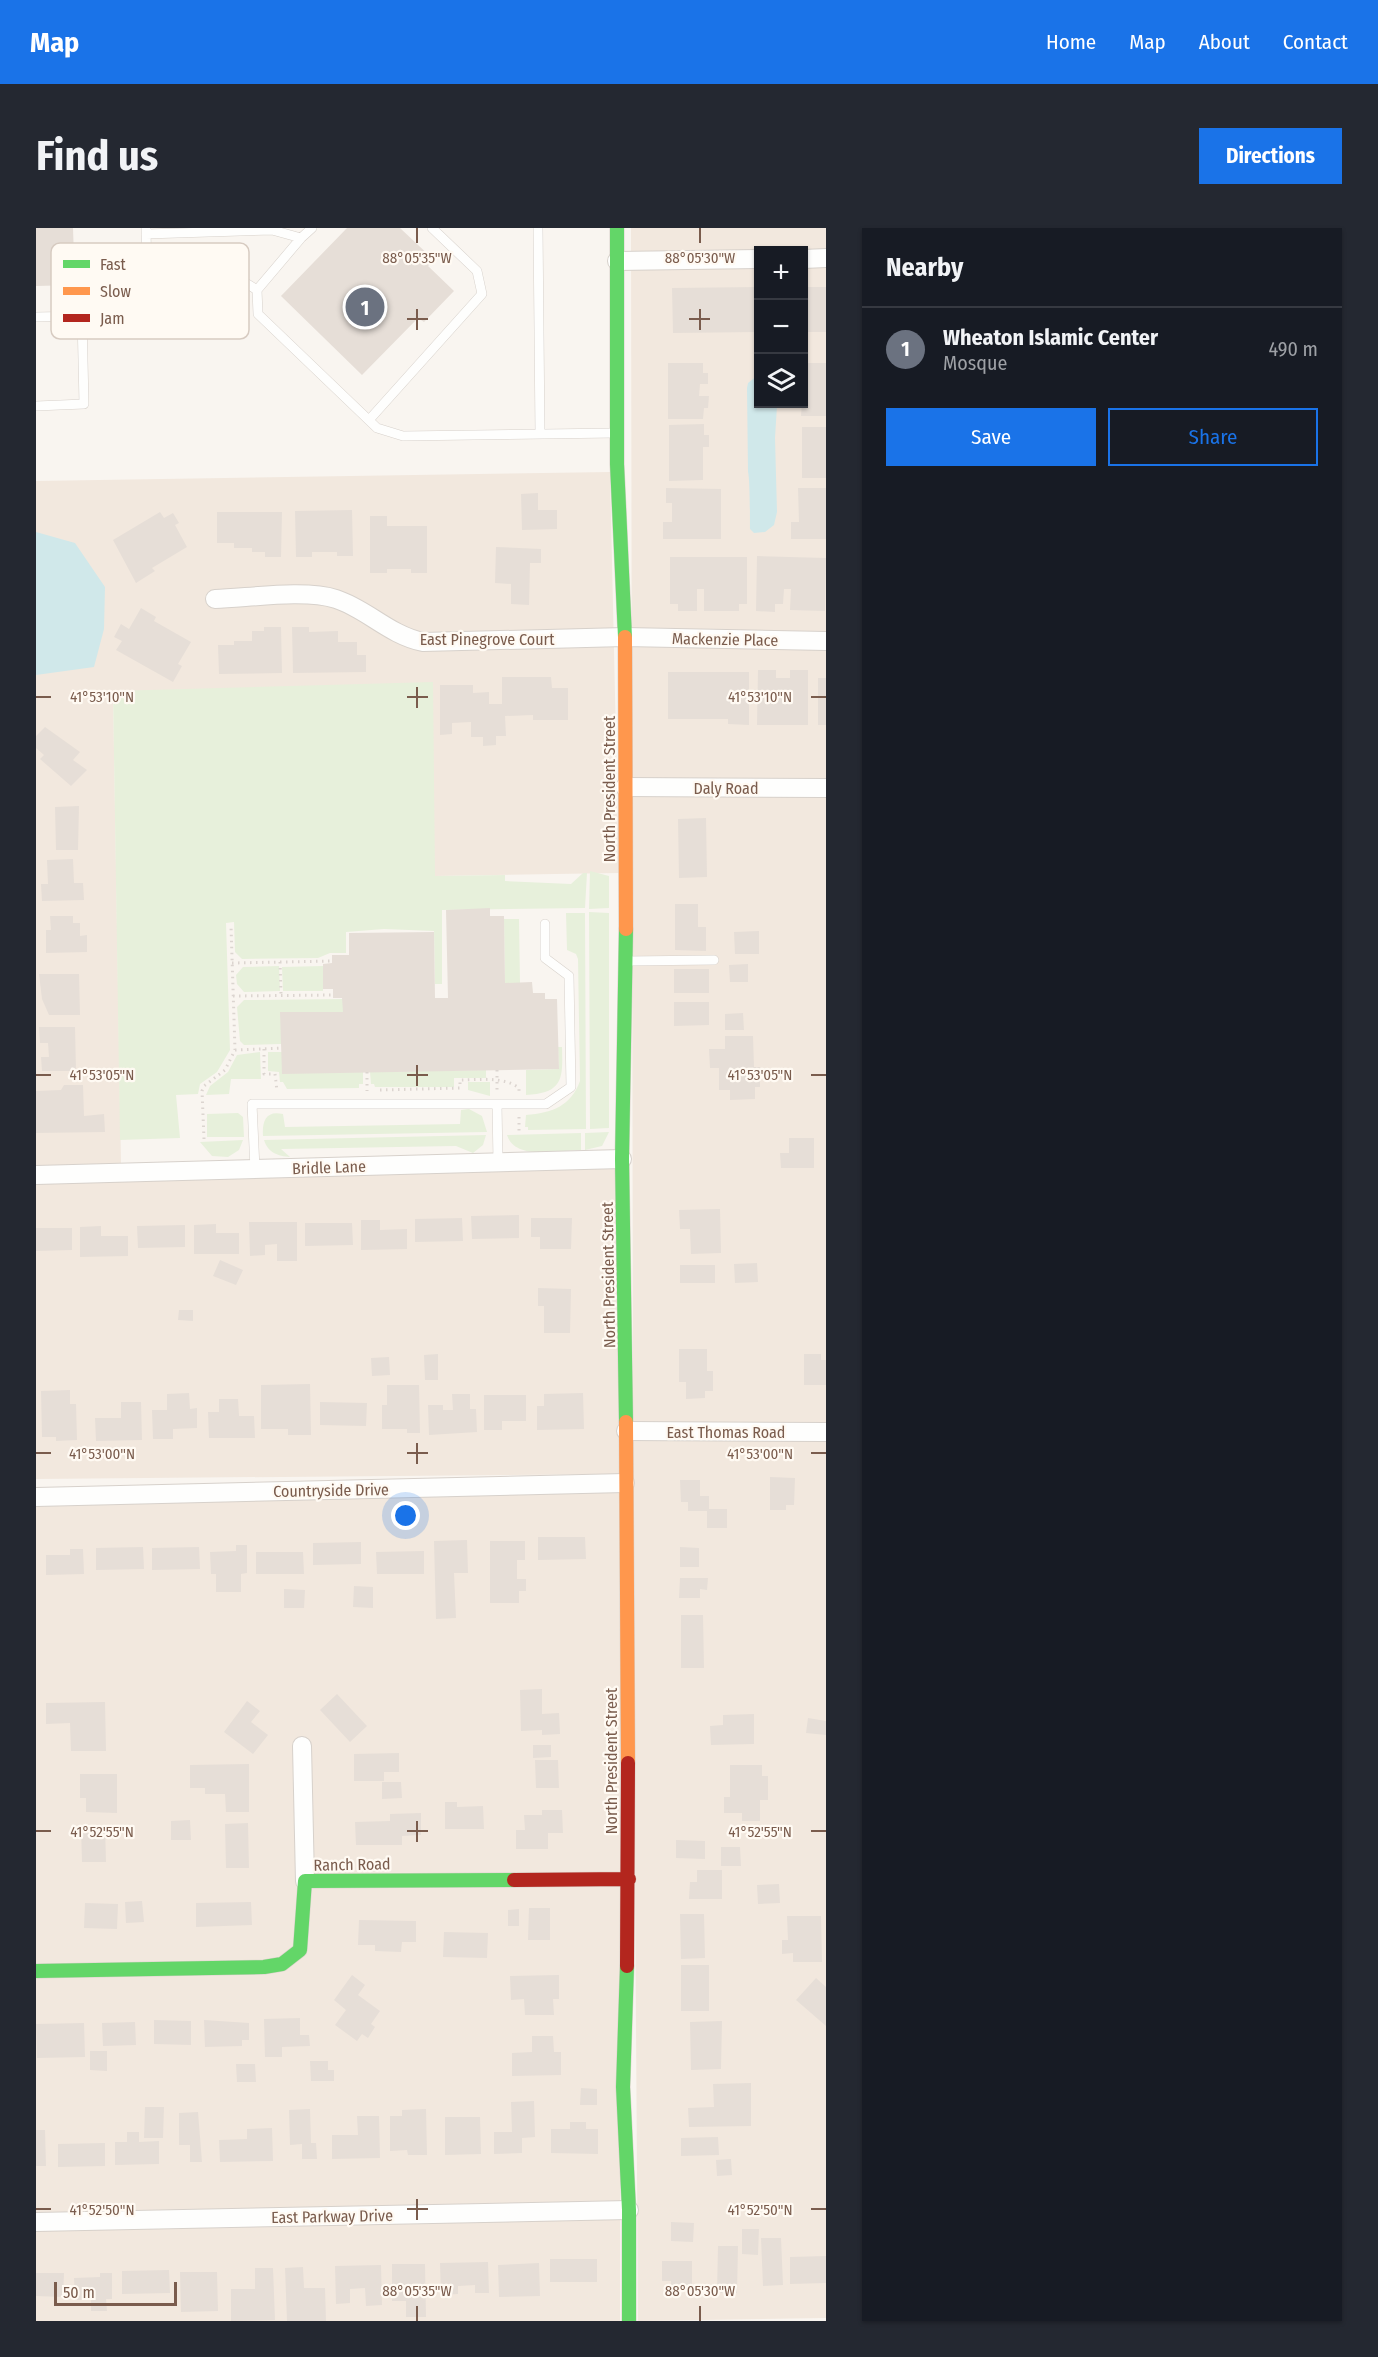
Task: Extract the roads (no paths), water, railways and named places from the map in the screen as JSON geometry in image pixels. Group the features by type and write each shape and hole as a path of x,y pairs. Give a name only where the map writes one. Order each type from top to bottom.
{"street":[{"name":"North President Street","path":"617,228 617,433 625,637 625,962 622,1159 629,1879 623,2087 629,2210 629,2321"},
{"path":"808,259 826,258"},
{"path":"617,261 754,259"},
{"name":"East Pinegrove Court","path":"215,599 327,597 349,605 395,633 423,642 625,637"},
{"name":"Mackenzie Place","path":"625,637 826,641"},
{"name":"Daly Road","path":"625,787 826,788"},
{"name":"Bridle Lane","path":"36,1175 622,1159"},
{"name":"East Thomas Road","path":"626,1431 826,1432"},
{"name":"Countryside Drive","path":"36,1497 625,1483"},
{"path":"302,1746 305,1881"},
{"name":"Ranch Road","path":"36,1971 264,1967 282,1964 300,1950 305,1881 629,1879"},
{"name":"East Parkway Drive","path":"36,2222 629,2210"}],"lane":[{"path":"312,228 257,291 258,314 377,428 404,436 617,433"},
{"path":"369,420 482,294 477,271 432,228"},
{"path":"538,228 540,434"},
{"path":"146,231 272,230 301,238"},
{"path":"249,286 257,291"},
{"path":"36,317 51,317"},
{"path":"36,405 84,404 83,339"},
{"path":"255,1169 252,1104 497,1100 519,1104 546,1104 572,1087 569,976 545,958 545,924"},
{"path":"625,962 714,960"},
{"path":"497,1100 498,1162"}],"water":[{"path":"754,378 754,408 777,408 775,438 777,512 774,525 765,532 754,533 750,529 748,383"},
{"path":"36,532 75,543 105,587 104,629 94,667 36,675"}],"place":[{"name":"Wheaton Islamic Center","path":"365,307"}]}
